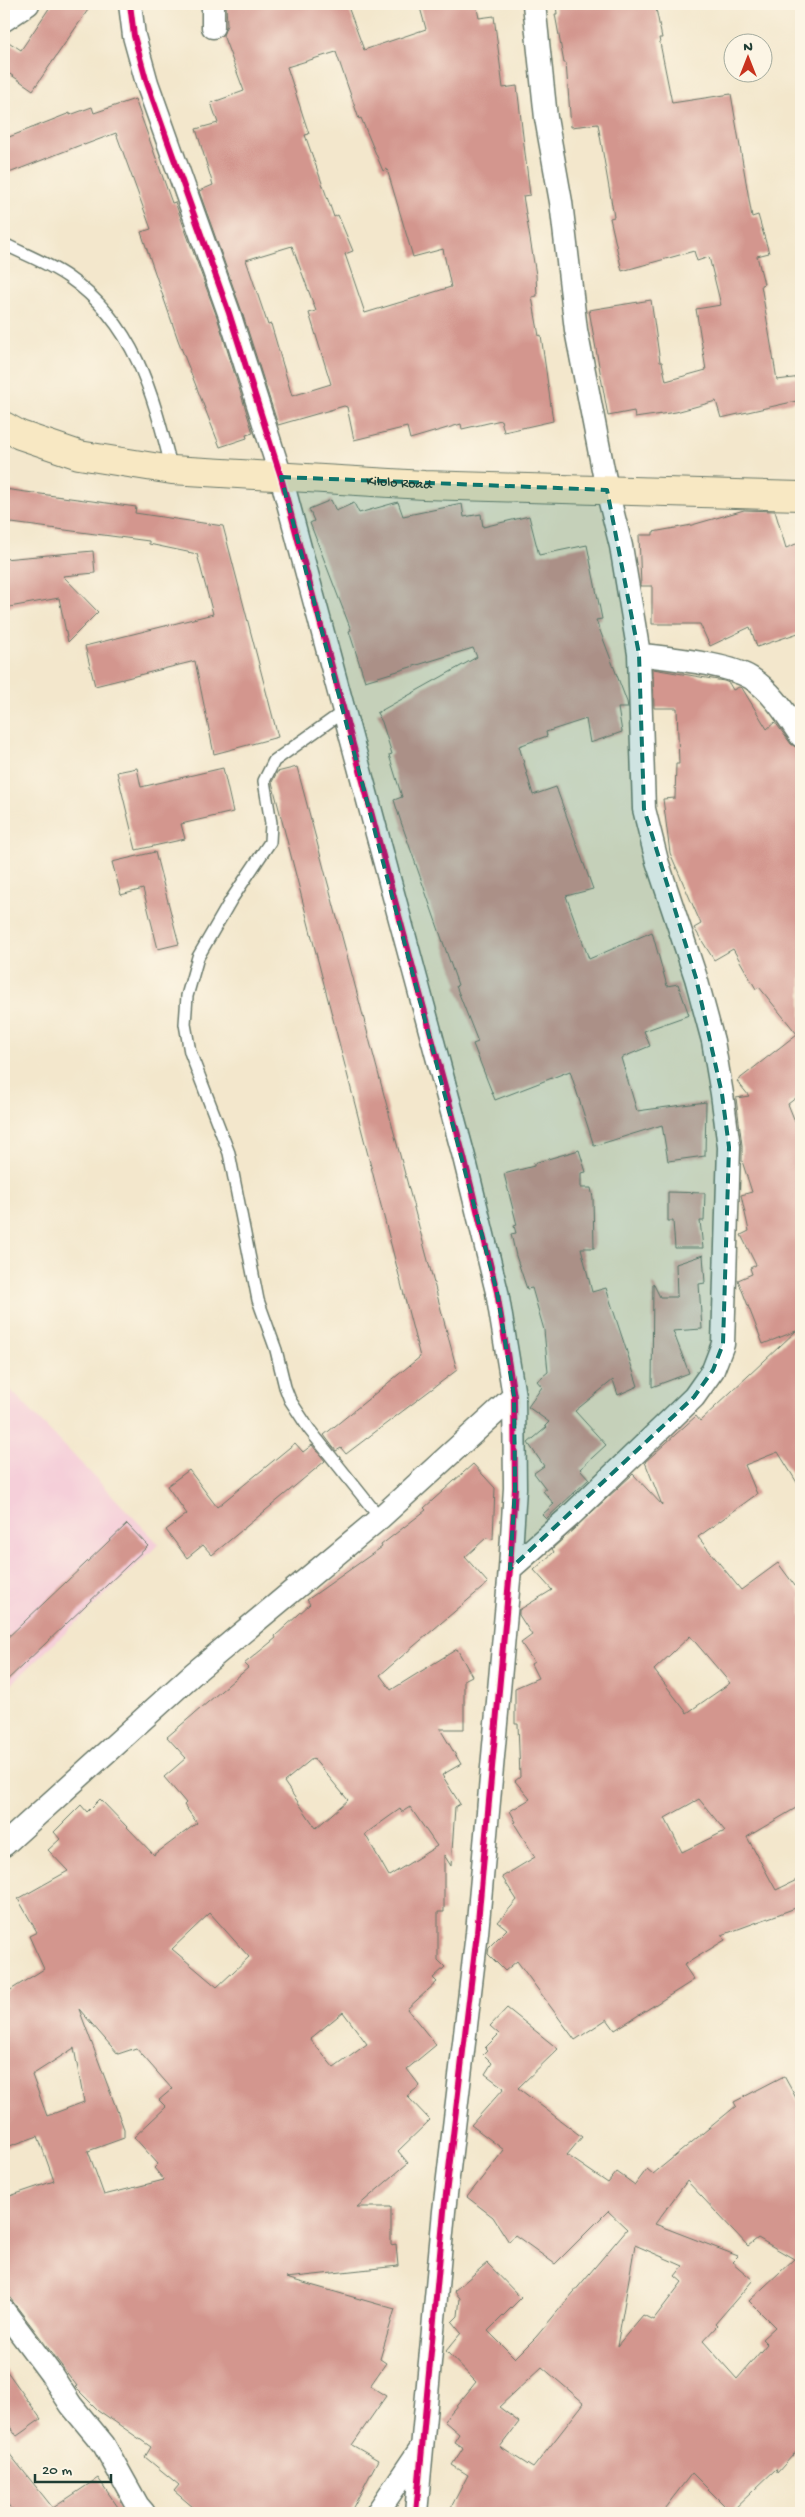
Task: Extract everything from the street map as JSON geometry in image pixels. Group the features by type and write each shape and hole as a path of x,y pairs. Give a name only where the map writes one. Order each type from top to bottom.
{"main road":[{"name":"Kilolo Road","path":"4,426 20,435 79,455 172,470 281,478 671,494 801,496"}],"street":[{"path":"4,20 28,4"},
{"path":"130,4 134,36 147,84 229,313 281,478 493,1272 514,1396 516,1488 510,1568 477,1933 444,2211 416,2513"},
{"path":"213,4 213,27"},
{"path":"510,1568 576,1511 694,1397 713,1370 723,1344 729,1147 713,1041 696,978 657,860 644,809 639,654 621,546 576,330 561,202 546,118 534,4"},
{"path":"639,654 728,670 750,678 782,708 801,736"},
{"path":"4,1845 194,1674 380,1518 514,1396"},
{"path":"4,2311 51,2374 71,2406 104,2445 138,2506 144,2513"},
{"path":"377,2513 423,2444"}],"lane":[{"path":"4,244 45,262 70,278 111,317 128,339 152,392 172,470"},
{"path":"344,710 274,761 266,773 264,788 271,824 270,842 231,900 198,958 187,996 185,1024 190,1052 231,1160 258,1300 276,1350 290,1400 309,1429 380,1518"}],"highlighted area":[{"path":"281,477 607,490 639,654 644,809 696,978 722,1094 729,1147 723,1344 713,1370 694,1397 510,1569 515,1488 514,1396 497,1292"}],"shaded area":[{"path":"4,1383 159,1544 4,1691"}],"building":[{"path":"52,4 92,4 33,90 4,70 4,39 21,50"},
{"path":"226,4 347,4 364,50 426,29 419,4 476,4 479,18 494,16 503,88 517,86 530,195 523,196 536,275 537,296 532,297 539,336 541,335 553,421 504,432 501,420 462,429 461,424 410,439 407,427 354,440 347,407 344,406 278,425 241,309 199,191 213,185 196,129 218,123 211,103 244,91 223,35 227,25","holes":["336,52 359,119 361,118 383,171 387,169 413,257 443,249 451,287 365,313 345,254 353,251 338,215 334,217 305,135 309,134 287,67","292,246 316,311 309,313 331,384 292,396 271,324 268,325 246,260"]},
{"path":"556,4 655,4 662,38 659,38 672,103 731,94 752,217 758,215 769,253 757,256 764,284 761,285 777,380 801,377 801,400 721,418 716,401 676,412 635,418 634,411 608,416 589,310 651,300 660,362 662,362 666,381 706,370 696,309 721,305 709,257 697,261 694,251 622,271 610,218 614,217 598,124 571,127 566,63 564,63 555,14 557,14"},
{"path":"135,99 172,203 175,202 217,317 253,433 246,435 247,438 220,447 178,340 141,232 151,229 116,133 4,175 4,139 70,113 70,115 92,107 94,113"},
{"path":"4,489 136,507 135,513 223,526 278,737 214,754 195,661 95,686 85,646 213,614 197,554 149,544 149,541 4,522"},
{"path":"331,500 336,511 354,503 359,513 398,502 403,516 462,504 464,517 481,514 483,527 529,516 539,555 587,545 602,619 596,620 627,702 628,708 618,708 622,732 590,743 586,719 546,732 547,736 519,746 533,795 556,787 593,889 566,896 589,959 652,932 667,986 678,984 689,1015 644,1031 650,1046 621,1058 637,1111 706,1102 705,1156 668,1161 662,1125 594,1146 570,1071 495,1100 473,1044 478,1042 456,986 458,985 394,800 402,797 389,755 392,754 382,722 377,713 477,657 473,648 365,681 349,631 351,630 310,523 314,521 309,509"},
{"path":"744,510 775,511 786,548 801,542 801,632 757,647 750,627 710,646 700,624 652,624 652,586 641,586 639,535 653,535 653,532 692,525"},
{"path":"93,551 95,573 63,576 98,612 68,642 59,598 4,608 4,559"},
{"path":"653,669 724,681 729,683 733,690 739,687 742,688 767,729 775,722 791,744 801,749 801,1094 788,1104 801,1136 801,1489 778,1452 745,1465 757,1494 698,1537 741,1590 778,1563 801,1594 801,1805 747,1837 776,1890 801,1878 801,1906 722,1935 725,1940 684,1965 694,1980 615,2030 607,2019 575,2040 517,1961 505,1971 488,1954 489,1947 507,1929 498,1922 517,1900 502,1877 535,1857 514,1823 516,1822 510,1811 530,1799 515,1781 520,1777 518,1724 515,1724 515,1688 538,1678 531,1664 534,1662 521,1643 532,1635 519,1615 519,1610 552,1590 534,1570 554,1552 552,1549 633,1474 662,1505 645,1462 696,1416 700,1421 796,1331 763,1344 738,1280 752,1274 750,1268 756,1265 741,1235 749,1231 741,1195 752,1192 742,1161 742,1145 736,1098 749,1096 737,1081 797,1034 759,987 756,989 733,949 714,960 694,928 701,924 670,853 663,799 675,798 676,764 679,764 677,708 654,708","holes":["690,1636 730,1683 687,1713 654,1670","699,1799 725,1831 682,1852 665,1818"]},
{"path":"297,767 457,1370 346,1454 341,1448 336,1451 324,1435 420,1357 272,782 277,772"},
{"path":"137,768 141,787 223,768 233,812 181,824 185,839 136,850 117,772"},
{"path":"155,852 179,944 158,949 143,889 121,895 112,862"},
{"path":"579,1150 586,1172 581,1173 581,1188 591,1188 593,1198 594,1248 581,1248 592,1292 606,1288 638,1386 618,1395 613,1380 575,1411 606,1445 580,1469 589,1479 546,1519 542,1515 554,1504 543,1491 546,1489 534,1473 544,1466 528,1443 547,1427 545,1426 549,1422 528,1407 542,1387 537,1381 548,1372 544,1330 532,1288 527,1289 516,1256 511,1234 516,1233 514,1226 517,1225 504,1174 534,1166 534,1163"},
{"path":"668,1192 705,1193 704,1221 700,1221 703,1248 675,1248 673,1221 668,1221"},
{"path":"703,1255 705,1283 699,1284 702,1329 673,1331 689,1373 652,1387 653,1283 660,1297 677,1297 676,1264"},
{"path":"295,1443 303,1452 312,1445 325,1461 212,1555 203,1545 187,1558 166,1530 187,1514 167,1486 189,1470 217,1507"},
{"path":"473,1464 495,1488 493,1539 486,1538 465,1557 488,1583 380,1675 391,1690 457,1649 472,1676 464,1680 464,1729 440,1729 461,1764 442,1775 460,1804 455,1807 451,1866 444,1855 444,1912 438,1912 438,1960 445,1967 433,1978 437,1982 407,2009 436,2045 407,2069 420,2086 407,2096 430,2120 398,2151 408,2163 357,2207 391,2207 391,2245 396,2244 398,2266 286,2278 395,2309 380,2359 386,2363 370,2386 386,2396 352,2445 378,2460 350,2513 200,2513 174,2491 179,2485 145,2457 151,2447 98,2410 75,2387 77,2386 4,2290 4,2198 54,2181 38,2136 4,2148 4,1994 44,1969 29,1936 37,1932 18,1899 68,1871 48,1850 60,1839 54,1832 81,1805 87,1812 100,1799 154,1855 197,1823 184,1805 186,1803 164,1777 186,1758 167,1737 248,1668 244,1664 276,1638 275,1636 310,1604 307,1600 382,1547 381,1545 426,1510 424,1508","holes":["313,1758 348,1800 316,1828 284,1782","410,1807 437,1846 389,1876 365,1834 400,1809 402,1812","210,1913 249,1957 217,1987 172,1949","79,2009 118,2054 136,2048 172,2089 159,2100 166,2107 134,2137 158,2164 154,2168 164,2180 104,2195 88,2151 124,2138 124,2129","343,2012 367,2044 334,2068 310,2039","74,2048 84,2102 47,2116 32,2075"]},
{"path":"127,1524 148,1546 4,1683 4,1641"},
{"path":"507,2008 558,2049 518,2088 582,2137 567,2155 608,2183 617,2172 635,2185 647,2169 653,2174 736,2106 734,2102 784,2076 801,2107 801,2446 777,2473 776,2469 731,2512 692,2473 661,2513 448,2513 468,2475 452,2465 463,2448 454,2442 459,2434 444,2421 476,2382 446,2351 461,2333 452,2322 458,2316 460,2298 454,2291 487,2263 521,2298 488,2331 515,2358 536,2337 627,2229 608,2211 555,2264 515,2235 509,2242 493,2217 467,2197 504,2150 471,2125 504,2088 485,2074 492,2063 483,2054 487,2050 485,2048 499,2034 490,2026","holes":["687,2181 748,2246 758,2238 794,2259 749,2301 775,2327 762,2339 767,2344 737,2379 703,2341 753,2280 732,2262 738,2256 655,2224","635,2245 683,2266 675,2276 682,2282 653,2320 643,2315 617,2346","542,2367 584,2403 533,2468 500,2447 519,2422 499,2407"]},
{"path":"4,2367 41,2419 17,2436 4,2418"},
{"path":"4,2447 53,2508 98,2478 122,2513 15,2513 4,2500"}],"cycle path":[{"path":"130,4 134,36 147,83 229,313 281,477 464,1157 497,1292 514,1396 515,1488 510,1569 477,1933 444,2211 416,2513"}]}
